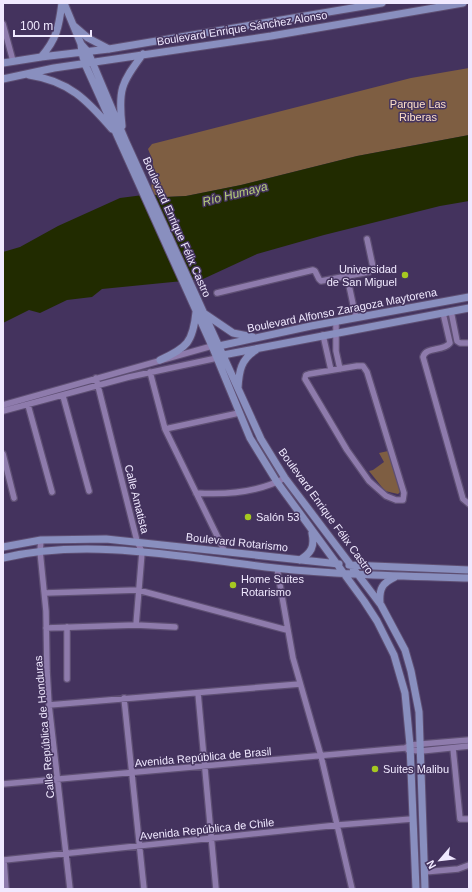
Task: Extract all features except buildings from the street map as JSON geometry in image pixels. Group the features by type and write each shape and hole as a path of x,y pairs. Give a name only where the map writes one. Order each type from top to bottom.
{"main road":[{"path":"63,3 85,52"},
{"path":"41,56 52,45 56,37 63,3"},
{"name":"Boulevard Enrique Sánchez Alonso","path":"3,63 41,56 109,49 352,5 379,3"},
{"name":"Boulevard Enrique Sánchez Alonso","path":"3,79 23,74 143,54 277,35 461,3"},
{"path":"73,25 88,38 109,49"},
{"name":"Boulevard Enrique Félix Castro","path":"85,52 123,143 216,346 239,413 250,438 277,482 374,616 394,655 405,693 412,819 421,889"},
{"path":"120,134 121,92 128,73 143,54"},
{"path":"23,74 45,77 71,89 120,134"},
{"name":"Boulevard Alfonso Zaragoza Maytorena","path":"216,346 469,297"},
{"name":"Boulevard Alfonso Zaragoza Maytorena","path":"220,356 469,308"},
{"path":"160,360 180,351 189,341 200,313 233,332 257,337"},
{"path":"238,390 238,373 243,361 248,355 261,347"},
{"name":"Boulevard Enrique Félix Castro","path":"220,356 261,439 285,478 381,605 398,635 411,671 419,712 424,872 421,889"},
{"path":"300,560 307,555 313,547 312,531"},
{"name":"Boulevard Rotarismo","path":"3,547 41,540 93,538 137,541 352,566 469,570"},
{"name":"Boulevard Rotarismo","path":"3,558 40,551 87,550 142,552 277,568 359,575 469,578"},
{"path":"381,605 380,594 382,586 397,576"}],"street":[{"path":"3,24 13,61"},
{"path":"217,293 312,270 316,271 319,279 322,281 369,272 373,269 367,239"},
{"path":"347,276 356,318"},
{"path":"447,312 457,341 460,343 469,343"},
{"path":"447,312 450,343 444,348 427,351 422,357 463,499 469,504"},
{"path":"336,322 336,351 340,369"},
{"path":"324,335 331,370"},
{"name":"Boulevard Alfonso Zaragoza Maytorena","path":"3,404 160,360 216,346"},
{"path":"328,352 336,351"},
{"name":"Boulevard Alfonso Zaragoza Maytorena","path":"3,411 150,372 220,356"},
{"path":"360,365 366,369 404,493 403,500 396,500 386,496 369,481 344,445 306,383 306,375 340,369 360,365"},
{"path":"150,372 165,429 225,552"},
{"name":"Calle Amatista","path":"96,378 137,541 142,552"},
{"path":"63,396 89,490"},
{"path":"28,405 52,492"},
{"path":"165,429 239,413"},
{"path":"3,454 14,498"},
{"path":"196,493 223,494 277,482 285,478"},
{"name":"Calle República de Honduras","path":"41,540 40,551 45,593 49,705 70,889"},
{"path":"136,625 142,552"},
{"path":"277,568 287,630 300,684 321,756 352,889"},
{"path":"45,593 138,590 287,630"},
{"path":"46,628 136,625 175,627"},
{"path":"67,627 67,679"},
{"path":"49,705 300,684"},
{"path":"198,693 216,889"},
{"path":"124,698 144,889"},
{"name":"Avenida República de Brasil","path":"421,748 469,740"},
{"name":"Avenida República de Brasil","path":"3,784 409,748 453,748 469,746"},
{"path":"453,748 460,819 469,818"},
{"name":"Avenida República de Chile","path":"4,860 338,825 412,819"},
{"path":"4,860 6,889"},
{"path":"424,872 458,869 469,865"}],"green space":[{"name":"Parque Las Riberas","path":"469,68 469,135 357,156 241,185 186,196 165,197 151,194 153,161 148,149 152,144 411,78"},
{"path":"388,451 400,492 398,494 385,491 369,471 373,470 384,462 379,453"}],"water":[{"name":"Río Humaya","path":"469,135 469,201 440,206 324,235 257,254 203,279 102,289 92,297 67,300 40,313 29,310 3,323 3,252 20,247 58,226 120,198 151,194 165,197 186,196 241,185 357,156"}],"place":[{"name":"Universidad de San Miguel","path":"405,275"},
{"name":"Salón 53","path":"248,517"},
{"name":"Home Suites Rotarismo","path":"233,585"},
{"name":"Suites Malibu","path":"375,769"}]}
